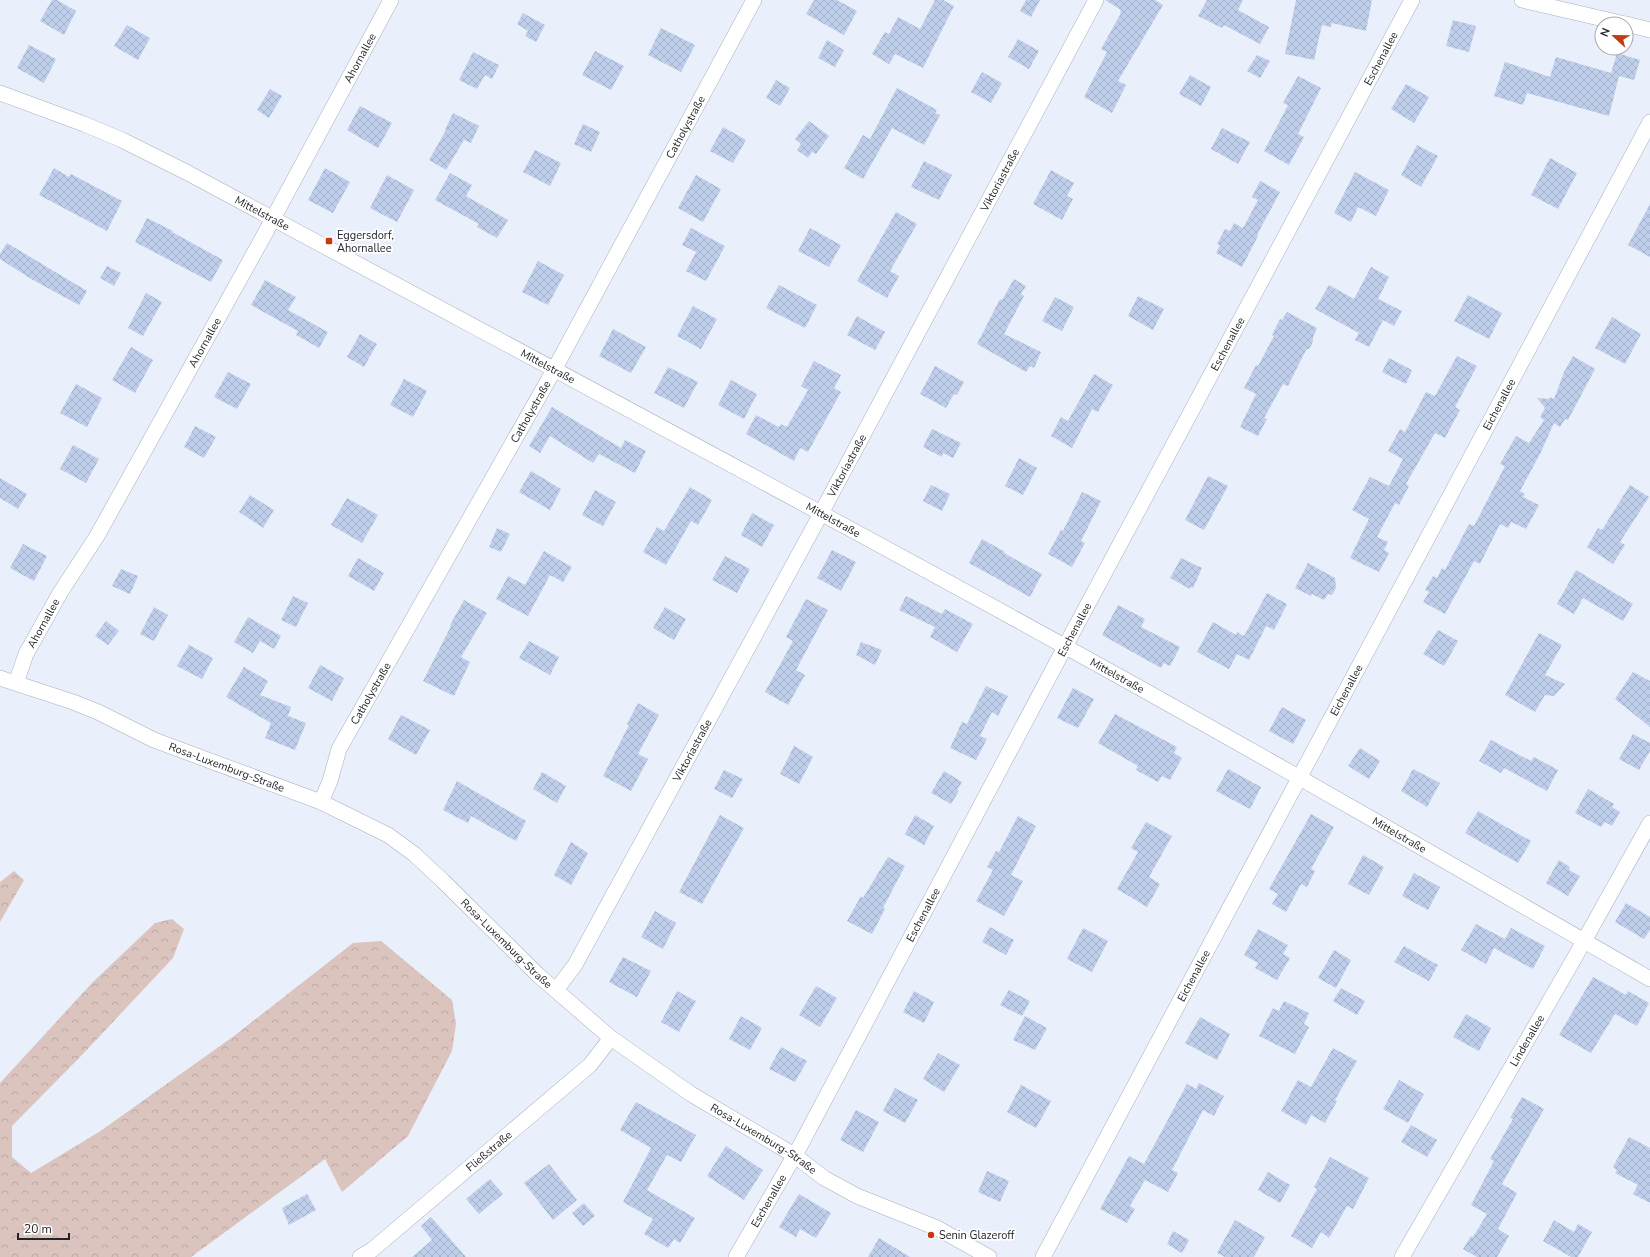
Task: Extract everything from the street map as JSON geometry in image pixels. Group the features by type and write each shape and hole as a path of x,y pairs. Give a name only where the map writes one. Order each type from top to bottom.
{"street":[{"name":"Ahornallee","path":"16,683 26,654 33,640 60,593 98,536 391,0"},
{"name":"Catholystraße","path":"321,802 330,781 339,749 554,370 754,0"},
{"name":"Viktoriastraße","path":"556,990 575,964 821,513 1096,0"},
{"name":"Eschenallee","path":"736,1257 794,1156 1065,646 1412,0"},
{"path":"1522,0 1594,17"},
{"path":"1634,26 1650,30"},
{"name":"Mittelstraße","path":"0,94 84,124 122,140 188,173 821,513 1065,646 1300,777 1650,979"},
{"name":"Eichenallee","path":"1043,1257 1650,122"},
{"name":"Rosa-Luxemburg-Straße","path":"0,678 73,702 98,712 154,740 321,802 388,835 414,854 538,975 611,1038 691,1094 794,1156 824,1178 857,1196 937,1228 989,1257"},
{"name":"Lindenallee","path":"1402,1257 1650,823"},
{"name":"Fließstraße","path":"360,1257 372,1250 590,1065 611,1038"}],"green space":[{"path":"14,871 24,880 0,922 0,882"},
{"path":"172,919 184,929 173,958 82,1055 12,1126 12,1157 31,1173 99,1132 234,1036 353,943 381,941 452,1000 456,1024 452,1051 408,1136 342,1192 325,1159 191,1257 0,1257 0,1083 92,983 155,923"}],"building":[{"path":"52,0 57,0 76,11 64,35 40,21"},
{"path":"814,0 837,0 857,11 844,35 806,14"},
{"path":"935,0 943,0 954,6 923,68 895,54 889,64 872,54 885,32 889,34 898,17 920,29"},
{"path":"1026,0 1040,0 1031,17 1020,11"},
{"path":"1105,0 1155,0 1163,5 1118,81 1126,85 1112,113 1084,97 1107,52 1101,49 1121,13 1121,10"},
{"path":"1207,0 1243,0 1238,10 1269,27 1260,44 1224,25 1222,28 1198,16"},
{"path":"1296,0 1372,0 1366,31 1332,23 1331,27 1322,25 1314,60 1285,54"},
{"path":"523,13 545,25 536,42 525,36 528,31 517,24"},
{"path":"1453,20 1476,26 1469,52 1446,46"},
{"path":"127,25 150,38 138,60 114,46"},
{"path":"661,28 695,45 681,72 648,55"},
{"path":"1018,39 1039,51 1029,69 1008,57"},
{"path":"827,40 844,50 835,67 818,58"},
{"path":"29,45 56,59 44,83 17,68"},
{"path":"595,51 624,66 611,90 582,75"},
{"path":"473,52 499,65 492,79 485,75 477,89 459,80"},
{"path":"1257,55 1270,61 1260,78 1247,71"},
{"path":"1616,56 1627,56 1640,60 1634,80 1619,76 1609,116 1527,93 1523,105 1494,96 1505,62 1550,77 1556,57 1611,73"},
{"path":"982,72 1002,83 991,103 971,92"},
{"path":"1190,75 1211,87 1201,106 1179,94"},
{"path":"1298,76 1321,88 1298,134 1304,137 1289,165 1264,151 1288,105 1283,103"},
{"path":"776,80 790,88 780,106 766,98"},
{"path":"1406,84 1429,97 1414,123 1391,109"},
{"path":"897,88 937,110 935,113 940,115 924,145 892,128 863,179 844,168 863,135 870,139"},
{"path":"270,89 282,96 269,118 257,110"},
{"path":"360,106 392,123 378,148 347,130"},
{"path":"453,113 479,126 471,143 464,140 446,170 429,160 446,130"},
{"path":"809,121 829,136 816,154 812,152 808,158 797,150 801,144 795,139"},
{"path":"583,124 600,132 591,152 574,144"},
{"path":"723,127 746,140 733,163 710,151"},
{"path":"1222,128 1250,142 1238,164 1211,149"},
{"path":"1417,145 1438,156 1421,187 1401,175"},
{"path":"535,150 561,163 550,186 523,172"},
{"path":"1550,158 1577,173 1558,209 1531,195"},
{"path":"924,161 952,175 939,200 911,187"},
{"path":"54,168 69,177 71,174 122,201 107,231 39,195"},
{"path":"325,168 350,182 333,213 308,200"},
{"path":"1051,170 1074,183 1067,196 1073,199 1062,220 1033,204"},
{"path":"1355,172 1389,190 1376,216 1358,207 1351,222 1334,213"},
{"path":"450,173 472,185 466,196 508,220 497,238 477,227 479,224 435,200"},
{"path":"387,175 414,190 397,222 370,208"},
{"path":"696,175 721,189 703,222 678,208"},
{"path":"1260,181 1280,192 1242,267 1216,253 1220,245 1217,244 1225,229 1230,231 1234,223 1243,228 1258,200 1252,197"},
{"path":"1650,204 1650,257 1628,245"},
{"path":"896,212 917,224 890,271 899,276 887,298 857,281"},
{"path":"147,218 223,260 211,282 135,242"},
{"path":"691,228 725,246 706,281 686,271 696,252 682,245"},
{"path":"810,228 841,245 829,267 798,251"},
{"path":"7,243 87,291 79,305 33,280 0,259 0,254"},
{"path":"538,261 564,275 548,305 522,292"},
{"path":"107,266 121,273 114,286 100,278"},
{"path":"1371,267 1389,277 1378,299 1402,311 1394,326 1383,320 1369,347 1355,340 1359,333 1315,309 1329,285 1354,299"},
{"path":"1014,279 1026,286 1021,294 1024,296 1004,334 1041,352 1034,368 1030,366 1026,372 977,344 1000,299 1002,300"},
{"path":"265,280 296,297 288,310 328,332 319,348 296,335 298,331 251,305"},
{"path":"779,285 817,305 805,328 766,308"},
{"path":"146,293 162,302 143,336 128,328"},
{"path":"1468,295 1502,313 1489,339 1454,321"},
{"path":"1138,296 1164,309 1153,330 1128,316"},
{"path":"1055,297 1074,307 1062,331 1042,321"},
{"path":"693,306 717,319 701,349 677,336"},
{"path":"1287,312 1317,328 1310,348 1306,350 1288,386 1283,384 1264,418 1267,419 1258,436 1240,427 1256,394 1244,388 1274,336 1272,335 1280,319 1282,320"},
{"path":"857,316 885,332 875,350 847,335"},
{"path":"1612,317 1641,334 1625,364 1595,348"},
{"path":"613,329 646,347 631,373 599,356"},
{"path":"360,334 377,344 364,367 347,357"},
{"path":"131,347 153,360 135,393 112,380"},
{"path":"1457,356 1477,366 1455,407 1460,410 1445,438 1435,433 1406,484 1409,486 1399,505 1395,503 1377,537 1388,542 1384,550 1389,553 1379,572 1350,558 1369,519 1352,510 1370,477 1389,486 1403,459 1388,451 1400,429 1405,432 1426,392 1435,396"},
{"path":"1573,356 1595,369 1568,420 1565,419 1560,427 1554,423 1540,454 1520,491 1525,494 1523,497 1539,505 1526,529 1511,522 1508,528 1500,524 1480,564 1474,561 1445,614 1423,602 1429,592 1425,590 1433,576 1437,578 1442,568 1445,570 1469,524 1474,526 1505,466 1500,464 1516,436 1529,443 1544,420 1540,417 1545,408 1537,398 1549,399 1550,397 1554,399 1564,372"},
{"path":"1389,358 1412,370 1406,384 1382,372"},
{"path":"814,361 841,375 834,388 841,392 808,452 800,448 794,461 746,434 756,415 779,427 781,424 787,427 808,390 801,386"},
{"path":"935,366 964,382 957,395 954,394 946,408 920,394"},
{"path":"668,367 698,382 684,408 654,393"},
{"path":"228,372 251,384 237,409 214,397"},
{"path":"1094,374 1113,385 1098,412 1092,409 1072,448 1051,436 1061,417 1068,421"},
{"path":"404,379 427,391 413,417 390,405"},
{"path":"731,380 757,394 744,419 718,405"},
{"path":"76,384 102,398 87,427 60,413"},
{"path":"552,407 621,448 625,440 646,451 635,473 599,454 593,463 550,436 540,453 529,446"},
{"path":"195,426 216,437 204,458 184,447"},
{"path":"932,429 961,443 953,458 943,453 942,457 923,447"},
{"path":"73,445 99,459 86,483 60,469"},
{"path":"1019,458 1037,468 1023,495 1005,486"},
{"path":"531,471 561,489 550,510 519,492"},
{"path":"1208,476 1228,486 1204,530 1185,520"},
{"path":"0,478 27,494 18,509 0,498"},
{"path":"931,485 950,494 942,511 923,501"},
{"path":"1630,485 1649,497 1620,542 1625,545 1613,564 1587,547 1598,528 1602,530"},
{"path":"690,487 712,500 698,525 691,521 666,565 643,552 657,527 664,531"},
{"path":"595,490 616,502 603,526 582,515"},
{"path":"1082,492 1101,501 1081,541 1085,543 1072,567 1048,554 1061,530 1063,531"},
{"path":"250,495 274,510 263,528 239,512"},
{"path":"347,498 378,515 362,543 331,525"},
{"path":"752,513 774,525 762,547 741,535"},
{"path":"497,528 510,534 501,552 489,547"},
{"path":"982,539 1042,574 1030,597 969,563"},
{"path":"23,544 47,556 34,581 10,568"},
{"path":"832,550 856,562 841,591 817,578"},
{"path":"544,551 572,567 563,582 550,575 528,616 496,599 508,576 525,585"},
{"path":"725,556 750,569 737,593 712,580"},
{"path":"358,558 384,573 374,591 348,576"},
{"path":"1181,558 1202,568 1193,588 1191,587 1190,589 1170,578"},
{"path":"1308,563 1335,578 1336,588 1332,595 1328,594 1324,600 1312,594 1311,596 1295,588"},
{"path":"121,569 138,576 130,594 112,586"},
{"path":"1576,570 1633,604 1623,621 1583,598 1574,614 1557,604"},
{"path":"1267,593 1287,604 1274,630 1266,626 1249,660 1237,654 1229,669 1197,652 1213,622 1236,635 1237,632 1244,636"},
{"path":"293,596 308,603 296,627 281,620"},
{"path":"906,596 942,614 945,609 973,624 957,652 930,637 935,627 899,610"},
{"path":"806,599 828,610 796,670 805,675 788,705 765,692 793,641 786,637"},
{"path":"464,600 487,613 461,657 470,662 454,696 423,681 451,626 450,625"},
{"path":"1118,605 1145,619 1141,627 1180,647 1170,666 1164,663 1161,668 1102,635"},
{"path":"154,607 168,615 154,641 140,634"},
{"path":"665,607 686,619 674,640 653,628"},
{"path":"248,617 281,636 274,649 260,641 253,653 234,642"},
{"path":"106,621 119,631 108,645 95,636"},
{"path":"1438,630 1458,641 1444,666 1423,654"},
{"path":"1539,633 1562,645 1545,675 1565,684 1554,696 1545,695 1535,712 1505,695"},
{"path":"529,641 559,657 550,675 519,658"},
{"path":"861,642 882,650 875,665 856,655"},
{"path":"189,645 213,658 202,679 177,666"},
{"path":"320,665 344,678 332,701 308,688"},
{"path":"244,667 268,681 260,695 291,707 288,716 306,723 295,750 265,738 271,723 226,697"},
{"path":"1633,672 1650,681 1650,727 1615,699"},
{"path":"986,686 1008,696 998,716 992,712 980,736 987,739 976,760 950,748 962,722 967,724"},
{"path":"1073,688 1094,699 1078,728 1057,718"},
{"path":"638,703 659,715 638,754 648,759 631,791 603,776 629,725 627,724"},
{"path":"1282,707 1306,720 1293,744 1269,731"},
{"path":"1115,714 1177,747 1174,753 1182,758 1170,780 1162,776 1158,782 1136,770 1138,766 1098,743"},
{"path":"401,715 430,730 416,755 388,739"},
{"path":"1633,734 1650,743 1650,751 1639,770 1619,759"},
{"path":"1491,740 1531,761 1534,757 1558,770 1547,791 1504,768 1501,773 1479,761"},
{"path":"794,746 813,757 799,784 780,774"},
{"path":"1360,748 1380,761 1369,779 1348,766"},
{"path":"1228,769 1261,787 1250,809 1216,791"},
{"path":"1413,769 1440,783 1427,807 1401,791"},
{"path":"724,770 743,779 732,798 714,789"},
{"path":"944,771 962,782 957,790 959,791 951,804 931,793"},
{"path":"542,772 566,786 557,803 533,789"},
{"path":"457,781 526,821 516,841 471,816 468,823 443,810"},
{"path":"1588,789 1614,804 1612,807 1620,812 1612,826 1605,822 1601,827 1575,813"},
{"path":"1478,811 1531,841 1518,863 1465,833"},
{"path":"1311,814 1334,827 1311,869 1315,871 1307,887 1301,884 1286,912 1272,904 1278,894 1269,889"},
{"path":"720,815 744,828 702,904 679,892"},
{"path":"915,815 934,826 924,845 905,834"},
{"path":"1018,816 1036,826 1011,875 1023,881 1004,916 976,901 993,870 987,867 996,851 999,852"},
{"path":"1146,822 1172,836 1149,877 1160,884 1147,907 1117,889 1138,852 1131,848"},
{"path":"571,842 588,853 571,885 554,875"},
{"path":"1363,855 1384,867 1369,895 1348,884"},
{"path":"888,857 905,866 883,908 885,909 872,934 847,921 861,896 863,898"},
{"path":"1559,860 1570,867 1569,870 1580,876 1568,896 1546,883"},
{"path":"1414,873 1440,887 1428,910 1402,896"},
{"path":"1626,903 1650,917 1650,930 1644,939 1615,922"},
{"path":"655,911 676,923 663,949 641,937"},
{"path":"1476,924 1505,939 1511,928 1545,946 1533,969 1494,948 1486,964 1461,950"},
{"path":"990,927 1014,940 1006,955 982,942"},
{"path":"1083,928 1108,941 1092,972 1067,959"},
{"path":"1258,929 1288,945 1283,954 1290,958 1277,980 1255,968 1258,963 1244,955"},
{"path":"1404,946 1438,965 1429,981 1394,962"},
{"path":"1334,950 1351,960 1336,988 1318,978"},
{"path":"623,957 651,971 637,997 609,982"},
{"path":"1593,977 1626,995 1628,991 1649,1003 1637,1026 1615,1014 1591,1053 1559,1035"},
{"path":"816,986 837,998 820,1027 799,1015"},
{"path":"1341,988 1365,1001 1357,1015 1333,1001"},
{"path":"1009,990 1030,1001 1022,1016 1000,1005"},
{"path":"677,991 696,1001 679,1032 661,1022"},
{"path":"914,991 934,1002 924,1023 903,1012"},
{"path":"1284,1001 1309,1013 1304,1024 1309,1027 1295,1054 1259,1036 1273,1008 1279,1011"},
{"path":"1466,1014 1491,1028 1479,1051 1453,1037"},
{"path":"741,1016 762,1028 750,1050 729,1039"},
{"path":"1025,1016 1047,1028 1035,1050 1013,1040"},
{"path":"1200,1017 1230,1034 1217,1060 1185,1043"},
{"path":"781,1047 807,1061 795,1082 769,1069"},
{"path":"1333,1048 1357,1061 1335,1100 1337,1101 1325,1123 1311,1115 1306,1125 1281,1111 1298,1080 1311,1087"},
{"path":"938,1053 960,1065 944,1092 923,1079"},
{"path":"1399,1080 1424,1094 1408,1123 1383,1109"},
{"path":"1199,1083 1224,1096 1214,1116 1203,1110 1172,1170 1178,1173 1168,1192 1145,1180 1130,1206 1135,1209 1127,1223 1100,1209 1129,1156 1144,1164 1187,1084 1196,1089"},
{"path":"1021,1085 1051,1101 1036,1128 1007,1112"},
{"path":"895,1088 918,1100 905,1123 883,1111"},
{"path":"1522,1097 1544,1109 1502,1184 1517,1193 1498,1229 1509,1236 1497,1257 1477,1257 1463,1249 1471,1236 1473,1237 1487,1214 1471,1205 1494,1161 1490,1159 1513,1119 1510,1118"},
{"path":"636,1102 696,1135 681,1162 667,1155 647,1190 695,1218 680,1243 674,1239 668,1248 644,1234 653,1219 623,1202 651,1148 620,1130"},
{"path":"856,1110 879,1122 863,1152 840,1140"},
{"path":"1411,1125 1437,1140 1427,1157 1401,1142"},
{"path":"1629,1137 1650,1148 1650,1203 1633,1194 1638,1185 1615,1173 1617,1170 1613,1167"},
{"path":"726,1146 763,1170 744,1200 707,1176"},
{"path":"1330,1157 1369,1178 1353,1209 1347,1206 1329,1238 1321,1232 1312,1248 1291,1236 1317,1189 1314,1187"},
{"path":"549,1164 577,1200 553,1220 524,1183"},
{"path":"987,1171 1009,1181 1000,1202 978,1192"},
{"path":"1268,1172 1290,1185 1280,1203 1258,1190"},
{"path":"490,1179 503,1194 479,1214 466,1199"},
{"path":"307,1194 316,1210 289,1225 282,1208"},
{"path":"799,1194 831,1213 816,1238 800,1229 796,1237 779,1227"},
{"path":"584,1203 595,1216 583,1226 572,1213"},
{"path":"431,1217 466,1257 412,1257 432,1240 421,1226"},
{"path":"1235,1220 1265,1237 1254,1257 1225,1257 1217,1253"},
{"path":"1554,1220 1574,1232 1578,1224 1592,1232 1578,1257 1571,1257 1543,1241"},
{"path":"1173,1231 1189,1240 1182,1253 1167,1244"},
{"path":"879,1238 910,1257 868,1257"}],"place":[{"name":"Eggersdorf, Ahornallee","path":"329,241"},
{"name":"Senin Glazeroff","path":"931,1235"}]}
